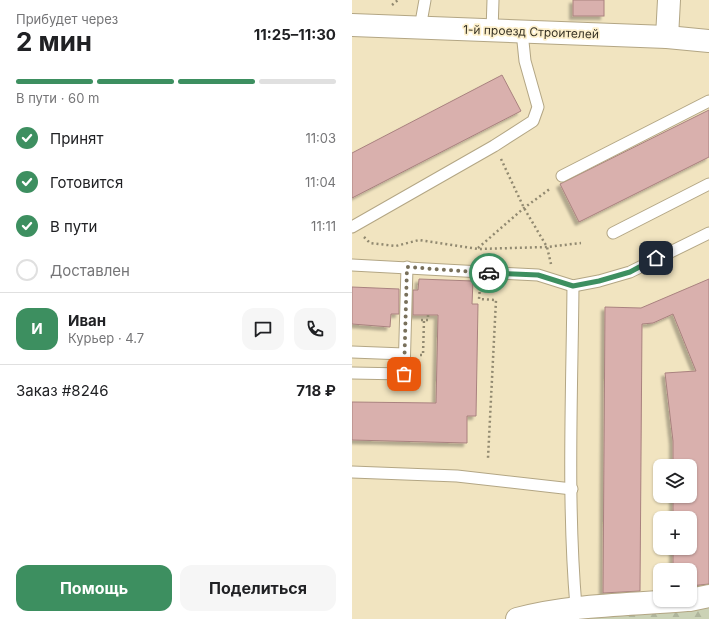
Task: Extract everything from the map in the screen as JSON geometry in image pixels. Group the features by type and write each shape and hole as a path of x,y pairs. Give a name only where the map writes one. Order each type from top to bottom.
{"street":[{"path":"667,38 669,0"},
{"name":"1-й проезд Строителей","path":"352,25 709,41"},
{"path":"697,599 709,596"},
{"path":"518,619 653,604"}],"lane":[{"path":"420,28 425,0"},
{"path":"492,31 494,0"},
{"path":"352,228 494,146 533,121 538,107 524,62 522,32"},
{"path":"562,176 709,102"},
{"path":"613,233 709,184"},
{"path":"352,265 538,275 573,286 599,281 630,272 709,233"},
{"path":"352,373 404,374 407,267"},
{"path":"573,286 572,489 573,572 576,613"},
{"path":"352,352 404,354"},
{"path":"352,472 457,476 572,489"}],"path":[{"path":"498,152 524,208 548,247 551,261 550,278"},
{"path":"478,249 524,208 553,186"},
{"path":"370,243 396,246 419,240 478,249 548,247 581,243"},
{"path":"480,299 496,300 488,458"},
{"path":"415,320 428,320 428,315"}],"green space":[{"path":"709,591 709,619 584,619 585,601 653,596 653,607 697,607 697,592"}],"building":[{"path":"573,0 604,0 604,16 573,16"},
{"path":"502,75 521,111 352,198 352,153"},
{"path":"709,110 709,157 579,222 560,184"},
{"path":"419,279 473,281 472,304 478,304 476,416 467,416 467,443 352,440 352,402 436,403 438,315 413,315 413,290 418,290"},
{"path":"709,279 709,584 697,585 697,563 673,563 673,555 697,555 697,511 673,511 673,503 697,503 697,459 673,459 673,441 665,373 696,371 673,314 653,323 642,324 640,591 603,593 605,307 641,308"},
{"path":"352,287 399,289 399,314 391,314 390,327 352,324"}],"way so far":[{"path":"404,374 407,267 489,273"}],"route":[{"path":"489,273 538,275 573,286 599,281 630,272 656,258"}]}
